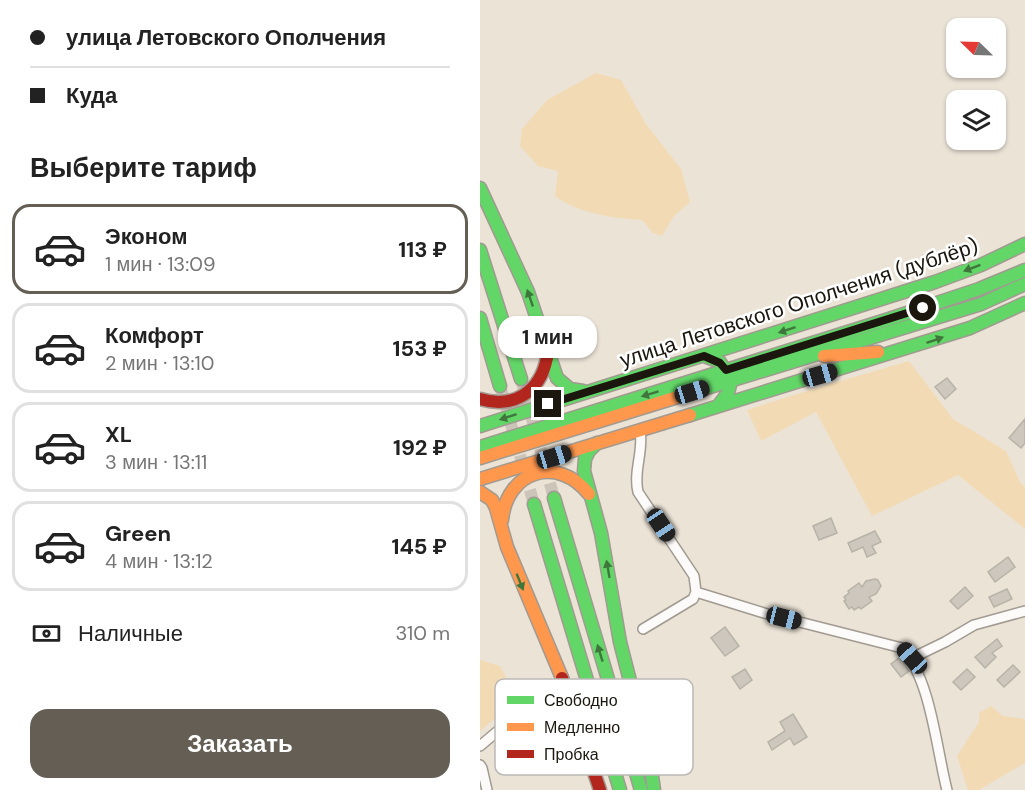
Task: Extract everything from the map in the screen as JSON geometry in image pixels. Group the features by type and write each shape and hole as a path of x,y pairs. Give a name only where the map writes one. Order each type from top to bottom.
{"street":[{"path":"480,188 528,292 552,369 562,384 570,389 589,391"},
{"name":"улица Летовского Ополчения (дублёр)","path":"480,426 949,277 1004,256 1025,244"},
{"path":"480,250 521,380"},
{"path":"480,458 979,289 1025,270"},
{"path":"480,447 728,375 802,358 981,304 1025,284"},
{"path":"480,479 904,350 970,328 1025,303"},
{"path":"480,318 500,386"},
{"path":"802,358 904,350"},
{"path":"480,399 487,402 499,402 530,392 537,387 543,377 548,354"},
{"path":"704,356 720,363 728,375 728,393 718,406"},
{"path":"640,430 643,442 635,480 638,492 694,576 696,592 693,599 643,629"},
{"path":"598,443 589,451 584,465 601,533 620,642 629,679"},
{"path":"501,526 507,496 513,487 533,475 545,472 570,477 580,483 590,495"},
{"path":"480,492 492,500 518,575 562,679"},
{"path":"554,498 607,679"},
{"path":"534,504 587,679"},
{"path":"696,592 764,613 902,648 912,658 925,690 947,790"},
{"path":"912,658 974,625 1025,611"},
{"path":"480,746 495,733"},
{"path":"480,765 487,790"},
{"path":"595,775 600,790"},
{"path":"615,775 620,790"},
{"path":"636,775 640,790"},
{"path":"652,775 654,790"}],"shaded area":[{"path":"596,73 621,80 646,124 681,169 690,202 674,216 662,236 653,233 642,220 597,214 564,202 555,196 558,171 538,166 520,146 522,129 547,100"},
{"path":"909,361 953,419 1006,451 1020,482 1025,487 1025,529 958,475 872,516 816,412 761,441 747,410"},
{"path":"480,660 500,666 507,679 495,679 495,718 480,731"},
{"path":"991,706 1003,716 1025,719 1025,763 979,790 968,790 957,756 979,722 979,713"}],"building":[{"path":"947,378 956,389 945,399 935,387"},
{"path":"1025,419 1025,443 1021,448 1009,438"},
{"path":"831,518 837,533 819,540 813,526"},
{"path":"875,531 881,542 872,546 876,553 867,557 863,547 852,552 848,543"},
{"path":"1008,557 1015,567 995,582 988,572"},
{"path":"875,579 881,586 876,594 869,597 872,601 861,609 859,607 854,610 852,607 849,609 844,601 848,591 859,583 862,587 866,581"},
{"path":"965,587 973,596 958,609 950,601"},
{"path":"1007,589 1012,599 994,607 989,597"},
{"path":"725,627 739,646 725,656 711,638"},
{"path":"997,639 1002,646 992,653 996,657 985,668 975,657"},
{"path":"900,657 909,671 901,677 891,664"},
{"path":"1013,665 1020,672 1004,687 997,680"},
{"path":"745,669 752,680 740,689 732,677"},
{"path":"967,669 975,677 961,690 953,682"},
{"path":"793,714 807,737 794,745 790,738 772,750 768,742 785,731 780,722"}],"tunnel":[{"path":"521,379 554,498"},
{"path":"500,386 534,504"}],"traffic: fast":[{"path":"480,188 528,292 557,378 570,389 583,391"},
{"path":"480,426 935,282 981,265 1025,244"},
{"path":"480,250 521,379"},
{"path":"480,447 886,320 979,289 1025,270"},
{"path":"684,395 981,304 1025,284"},
{"path":"690,415 970,328 1025,303"},
{"path":"480,318 500,386"},
{"path":"704,356 720,362 731,381 728,393 718,406"},
{"path":"597,443 585,459 584,471 601,533 620,642 629,679"},
{"path":"554,498 608,679"},
{"path":"534,504 587,679"},
{"path":"615,775 620,790"},
{"path":"637,775 641,790"},
{"path":"652,775 654,790"}],"traffic: slow":[{"path":"824,356 878,352"},
{"path":"480,458 684,395"},
{"path":"480,479 690,415"},
{"path":"502,520 506,503 513,489 536,474 549,472 563,475 577,482 589,494"},
{"path":"480,492 492,500 496,508 507,547 562,678"}],"traffic: jam":[{"path":"480,399 504,402 524,395 538,380 547,358"},
{"path":"595,775 600,790"}],"route":[{"path":"548,404 704,356 720,363 726,370 923,308"}]}
